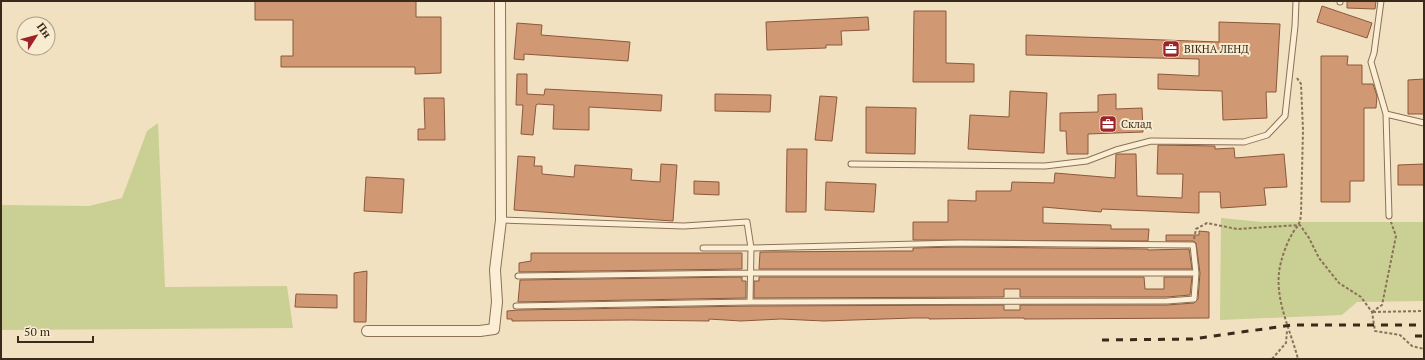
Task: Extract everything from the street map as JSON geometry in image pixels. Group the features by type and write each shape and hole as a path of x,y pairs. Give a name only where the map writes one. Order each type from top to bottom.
{"street":[{"path":"367,331 480,331 494,329 497,302 495,270 501,220 500,1"}],"lane":[{"path":"851,164 1045,166 1087,160 1116,150 1151,141 1244,142 1267,135 1285,116 1291,68 1296,1"},
{"path":"1381,1 1374,53 1371,62 1386,114 1389,216"},
{"path":"1386,114 1424,123"},
{"path":"501,220 684,226 747,222 751,248 749,273 750,302"},
{"path":"516,306 750,302 1167,301 1194,299 1196,274 1193,245 960,243 703,248"},
{"path":"518,276 749,273 1196,274"}],"path":[{"path":"1291,68 1301,84 1303,130 1300,225 1309,238 1319,258 1339,283 1361,298 1372,312 1375,331 1400,335 1412,346 1424,349"},
{"path":"1372,312 1382,305 1388,282 1396,236 1389,216"},
{"path":"1193,245 1196,229 1207,223 1237,229 1300,225"},
{"path":"1298,359 1288,329 1279,290 1281,263 1291,235 1300,225"},
{"path":"1372,312 1424,311"},
{"path":"1272,359 1286,343 1288,329"}],"green space":[{"path":"158,123 165,287 287,286 293,328 1,330 1,205 89,206 122,198 147,131"},
{"path":"1221,218 1262,222 1424,222 1424,301 1357,302 1342,315 1220,320"}],"building":[{"path":"255,1 416,1 416,17 441,17 441,73 415,74 415,67 281,67 281,56 293,56 293,20 255,20"},
{"path":"1347,1 1376,1 1375,9 1347,8"},
{"path":"1322,6 1372,23 1367,38 1317,22"},
{"path":"914,11 946,11 946,63 974,64 974,82 913,82"},
{"path":"868,17 869,30 841,31 842,45 826,45 826,48 767,50 766,22"},
{"path":"1219,22 1280,24 1276,92 1266,92 1267,118 1223,120 1222,91 1158,89 1158,74 1199,76 1199,59 1026,55 1026,35 1219,42"},
{"path":"517,23 542,25 541,35 630,42 628,61 524,54 524,60 514,59"},
{"path":"1321,56 1348,56 1347,65 1362,65 1362,84 1373,84 1377,96 1376,108 1364,108 1364,181 1350,181 1350,202 1321,202"},
{"path":"517,74 527,74 527,94 544,95 545,89 662,95 661,111 589,107 589,130 553,129 554,105 538,104 536,105 533,135 521,134 523,105 516,105"},
{"path":"1424,79 1424,114 1408,114 1408,80"},
{"path":"1010,91 1047,93 1044,153 968,149 970,115 1009,117"},
{"path":"715,94 771,95 770,112 715,111"},
{"path":"1116,94 1116,109 1142,108 1143,132 1088,134 1088,154 1067,154 1066,131 1060,131 1060,113 1098,112 1098,95"},
{"path":"820,96 837,97 832,141 815,140"},
{"path":"424,98 444,98 445,140 418,140 418,129 425,129"},
{"path":"866,107 916,108 915,154 866,153"},
{"path":"1158,145 1215,146 1215,149 1234,148 1235,158 1284,154 1287,187 1264,188 1266,205 1221,208 1220,192 1199,192 1199,213 1102,209 1101,212 1043,207 1043,223 1111,225 1111,229 1149,229 1148,241 913,240 913,222 948,222 948,200 976,201 976,191 1011,191 1012,182 1054,183 1055,173 1115,178 1116,154 1136,154 1137,196 1182,198 1183,174 1157,174"},
{"path":"787,149 807,149 806,212 786,212"},
{"path":"518,156 535,157 534,166 542,166 542,174 574,177 575,165 632,169 631,180 660,182 661,164 677,165 673,221 514,210"},
{"path":"1424,164 1424,185 1398,185 1398,165"},
{"path":"366,177 404,179 402,213 364,211"},
{"path":"694,181 719,182 719,195 694,194"},
{"path":"826,182 876,184 874,212 825,210"},
{"path":"1199,231 1209,232 1209,318 913,318 824,321 781,319 741,321 709,319 709,321 512,321 512,319 507,319 507,311 518,310 750,306 1004,305 1004,310 1020,310 1020,305 1167,305 1194,303 1198,299 1200,273 1196,243 1193,241 1166,241 1166,235 1199,235"},
{"path":"960,247 1148,250 1189,249 1192,269 759,269 760,252 913,251 913,248"},
{"path":"531,253 742,253 742,269 519,272 519,263 531,261"},
{"path":"367,271 366,322 354,322 354,273"},
{"path":"742,277 742,281 746,281 746,298 518,302 520,280"},
{"path":"759,277 1144,277 1145,289 1164,289 1164,277 1192,277 1190,295 1167,297 1020,297 1020,289 1004,289 1004,297 754,298 754,281 759,281"},
{"path":"296,294 337,295 337,308 295,307"}],"railway":[{"path":"1102,340 1192,339 1292,325 1424,325"},
{"path":"1415,336 1424,336"}],"place":[{"name":"ВІКНА ЛЕНД","path":"1171,49"},
{"name":"Склад","path":"1108,124"}]}
